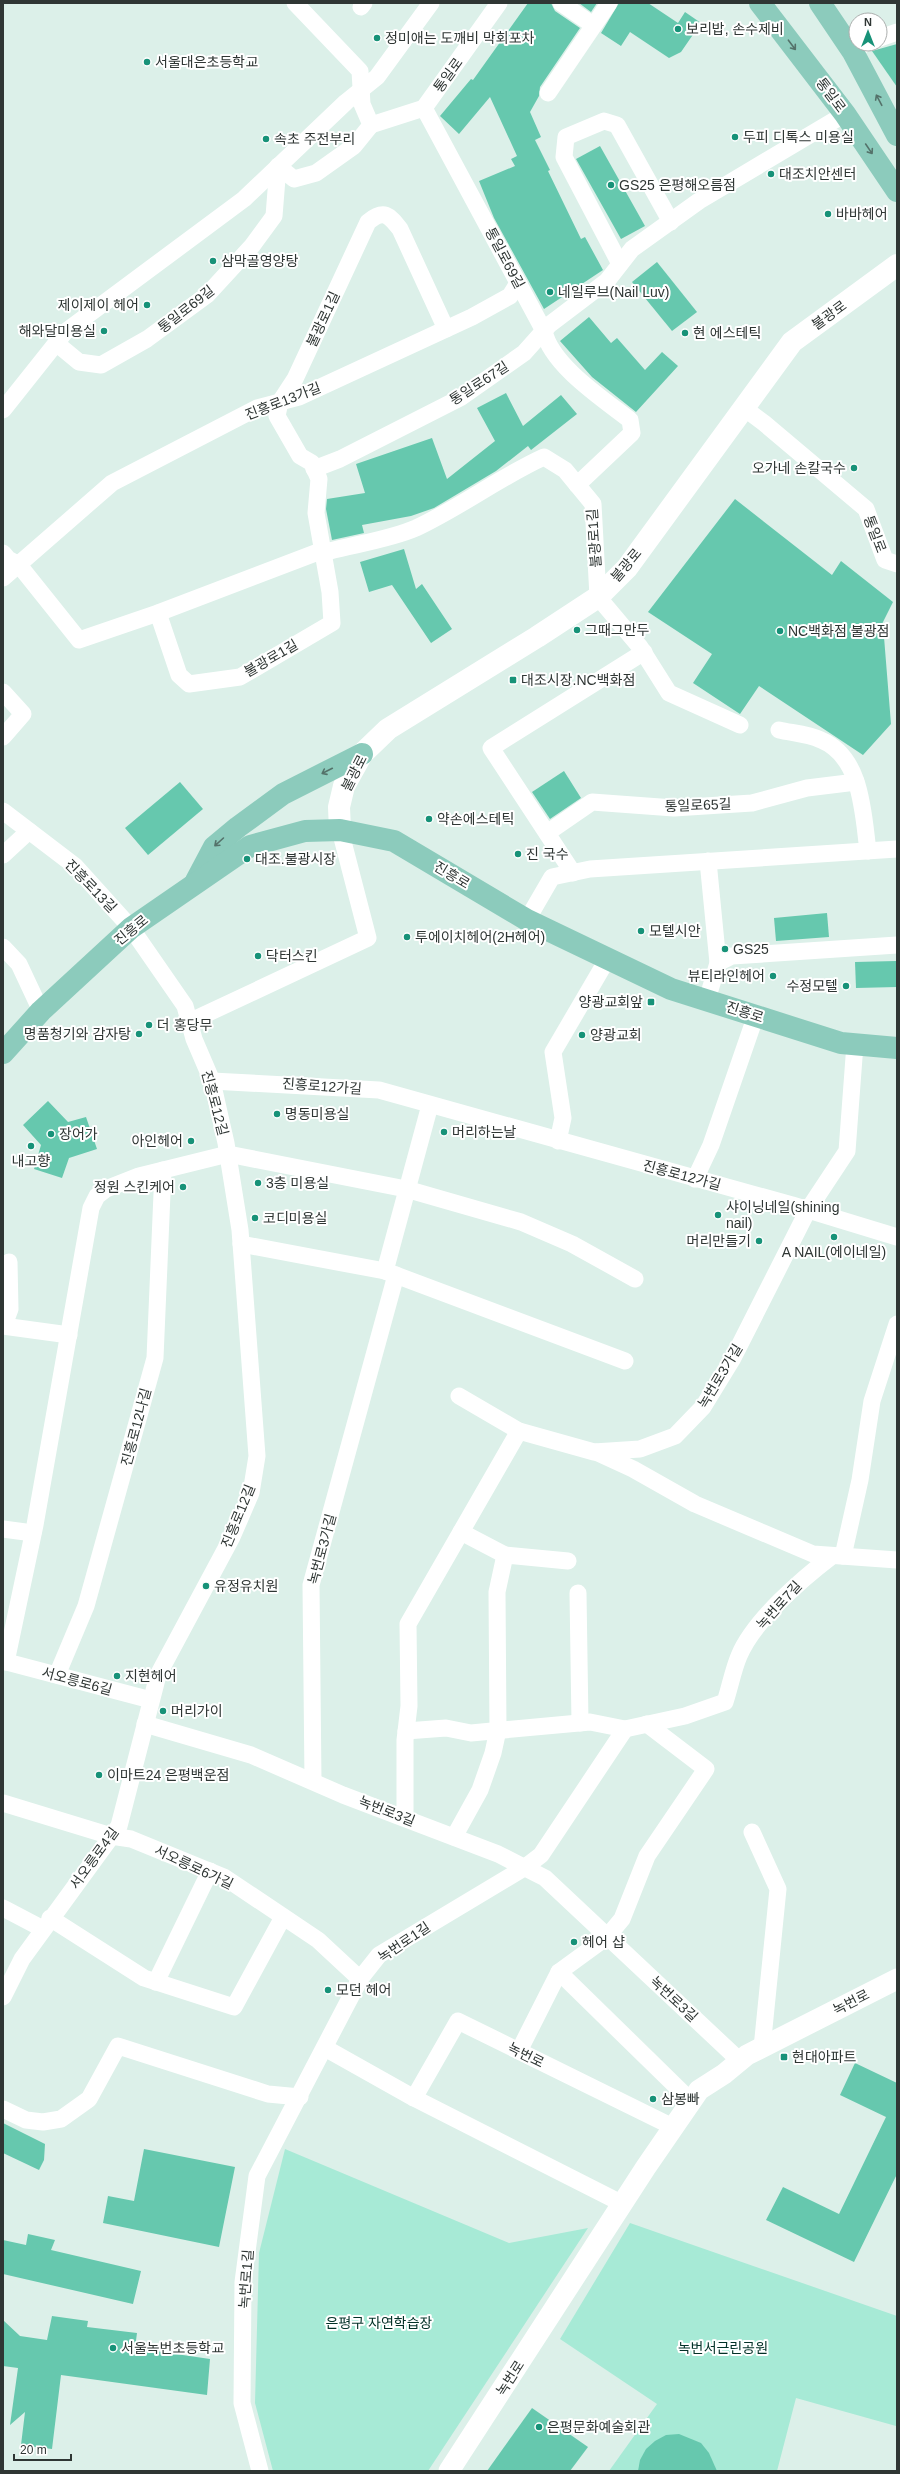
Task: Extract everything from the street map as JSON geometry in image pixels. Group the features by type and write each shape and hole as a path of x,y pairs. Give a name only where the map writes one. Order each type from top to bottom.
{"main road":[{"name":"통일로","path":"760,3 845,114 897,191"},
{"path":"820,3 848,36"},
{"path":"860,52 897,135"},
{"name":"불광로","path":"340,830 339,808 344,786 362,754 388,729 537,637 598,597 627,568 792,342 897,265"},
{"path":"194,884 214,847 221,840 283,794 362,754"},
{"name":"진흥로","path":"3,1053 41,1011 131,928 250,846 305,831 340,830 394,841 527,920 671,989 842,1043 897,1048"}],"street":[{"path":"295,3 360,70 360,91 362,104 371,125"},
{"path":"3,410 65,332 244,199 278,166 377,77 431,3"},
{"name":"통일로","path":"424,108 499,3"},
{"path":"561,3 593,25"},
{"path":"548,92 609,3"},
{"path":"278,166 294,179 316,173 354,146 371,125 424,108"},
{"name":"통일로69길","path":"424,108 544,331"},
{"name":"통일로67길","path":"314,469 340,459 460,398 524,354 544,331 607,281 632,250 699,201 845,114"},
{"path":"620,264 564,157 566,137 604,121 617,125 671,222"},
{"name":"통일로69길","path":"56,343 79,362 101,365 147,339 207,295 252,246 274,216 278,166"},
{"name":"불광로1길","path":"158,612 179,675 189,684 240,677 332,623 330,592 316,513 319,479 312,463 300,456 276,416 280,402 294,379 368,222 377,214 384,214 392,218 400,229 446,329"},
{"name":"진흥로13가길","path":"3,578 49,536 112,483 257,408 299,397 446,329 510,296 518,283"},
{"path":"544,331 547,344 581,381 630,420 632,433 577,485"},
{"name":"통일로","path":"744,408 764,423 866,510 885,560 897,564"},
{"name":"불광로1길","path":"19,565 79,640 322,552 414,528 464,503 516,470 544,456 565,470 593,504 598,597"},
{"path":"3,553 8,559 19,565"},
{"path":"598,597 644,652 669,693 740,724"},
{"path":"573,872 491,748 644,652"},
{"path":"3,692 24,714 3,737"},
{"path":"778,730 821,740 843,754 856,782 862,808 868,851"},
{"name":"통일로65길","path":"547,833 592,802 674,808 752,803 807,788 856,782"},
{"name":"진흥로13길","path":"3,811 75,866 131,928"},
{"path":"189,1022 368,938 359,909 340,830"},
{"path":"3,855 29,831"},
{"path":"527,920 552,877 573,872 590,869 897,849"},
{"path":"708,861 718,963 708,1000"},
{"name":"진흥로12길","path":"131,928 185,1006 189,1022 212,1081 228,1154 242,1244 257,1456 251,1493 232,1537 158,1675 151,1700"},
{"path":"718,963 732,956 897,946"},
{"path":"3,947 19,964 41,1011"},
{"path":"558,1141 563,1118 553,1052 608,958"},
{"path":"694,1179 711,1145 756,1016"},
{"name":"녹번로3가길","path":"460,1396 519,1431 594,1452 640,1449 676,1436 703,1407 733,1358 808,1210 847,1151 855,1044"},
{"name":"진흥로12가길","path":"212,1081 379,1090 808,1210 897,1237"},
{"path":"390,1273 406,1189 430,1105"},
{"path":"5,1662 33,1533 91,1208 97,1196 106,1189 163,1170 228,1154"},
{"name":"진흥로12길","path":"228,1154 406,1189"},
{"name":"진흥로12나길","path":"57,1675 88,1599 155,1358 163,1170"},
{"path":"406,1189 521,1222 572,1244 635,1279"},
{"path":"242,1244 390,1273 625,1361"},
{"path":"9,1262 10,1309 4,1325 69,1336"},
{"name":"녹번로3가길","path":"313,1782 311,1585 371,1369 390,1273"},
{"path":"837,1556 860,1480 872,1401 897,1324"},
{"path":"405,1818 406,1731 409,1706 408,1624 519,1431"},
{"path":"594,1452 633,1469 695,1504 812,1554 897,1560"},
{"path":"3,1529 33,1533"},
{"path":"461,1532 505,1555 568,1561"},
{"path":"454,1837 480,1790 493,1753 498,1730 497,1592 505,1555"},
{"name":"녹번로7길","path":"498,1730 590,1722 625,1729 685,1716 725,1702 739,1655 765,1618 806,1576 837,1556"},
{"path":"578,1593 580,1723"},
{"name":"서오릉로6길","path":"5,1662 151,1700"},
{"name":"서오릉로4길","path":"3,1997 22,1959 46,1923 119,1826 151,1700"},
{"name":"녹번로3길","path":"144,1724 251,1755 313,1782 498,1854 545,1878 740,2061"},
{"path":"519,2051 559,1972 608,1937 622,1919 647,1856 706,1769 647,1724"},
{"path":"406,1731 446,1728 471,1733 498,1730"},
{"path":"524,1868 541,1854 625,1729"},
{"name":"서오릉로6가길","path":"3,1804 111,1836 131,1839 210,1871 224,1878 318,1940 360,1979"},
{"path":"752,1832 778,1889 762,2048"},
{"name":"녹번로1길","path":"260,2471 242,2403 243,2282 257,2176 300,2097 360,1979 378,1955 524,1868"},
{"path":"156,1982 210,1871"},
{"path":"3,1908 46,1923 144,1978 234,2007 283,1917"},
{"path":"559,1972 691,2101"},
{"name":"녹번로","path":"449,2471 673,2127 699,2090 740,2061 762,2048 897,1979"},
{"name":"녹번로","path":"414,2098 458,2021 673,2127"},
{"path":"3,2109 26,2120 43,2122 61,2119 89,2099 118,2046 268,2094 300,2097"},
{"path":"325,2048 414,2098 623,2204"}],"green space":[{"name":"은평구 자연학습장","path":"285,2149 509,2243 588,2228 428,2471 273,2471 255,2403 259,2253"},
{"name":"녹번서근린공원","path":"630,2223 897,2316 897,2471 896,2426 796,2398 777,2471 609,2471 657,2404 560,2339"}],"building":[{"path":"528,3 551,3 555,11 580,28 540,87 539,96 530,112 541,137 535,140 550,170 548,171 581,239 585,237 603,270 544,309 494,218 479,181 515,166 511,159 517,156 490,97 459,134 440,116 471,79 473,80"},
{"path":"579,3 597,3 591,12"},
{"path":"619,3 648,3 678,23 685,12 701,23 681,52 669,58 630,32 621,46 601,33"},
{"path":"897,44 897,87 873,52 888,52 888,47"},
{"path":"600,146 645,226 621,239 576,159"},
{"path":"657,262 697,312 672,331 632,282"},
{"path":"589,317 611,343 617,338 645,370 662,352 678,366 636,412 592,377 560,341"},
{"path":"506,393 523,426 561,395 577,414 531,450 528,446 496,471 434,508 411,516 362,525 364,533 332,540 326,509 327,499 365,493 356,464 432,438 447,479 495,441 477,408"},
{"name":"NC백화점 불광점","path":"735,499 832,575 841,561 893,602 881,626 884,637 891,724 863,755 759,686 740,714 693,683 712,654 648,612"},
{"path":"404,549 416,589 422,584 452,629 431,643 392,585 369,592 360,562"},
{"path":"564,771 581,798 550,819 532,792"},
{"path":"180,782 203,809 148,855 125,828"},
{"path":"827,913 829,937 776,941 774,918"},
{"path":"896,961 897,987 856,988 855,962"},
{"path":"48,1101 68,1122 86,1117 97,1149 69,1158 62,1178 34,1169 41,1145 23,1125"},
{"path":"855,2063 897,2083 897,2174 854,2262 766,2220 783,2187 839,2214 886,2117 840,2095"},
{"path":"3,2123 45,2144 44,2160 39,2170 3,2153"},
{"path":"144,2149 235,2167 219,2247 103,2223 108,2196 134,2201"},
{"path":"28,2234 55,2240 51,2250 141,2271 133,2304 3,2274 3,2240 26,2245"},
{"path":"52,2316 88,2321 87,2327 137,2333 135,2348 210,2359 207,2395 61,2375 52,2449 21,2445 25,2412 10,2425 18,2368 3,2366 3,2320 20,2336 47,2340"},
{"name":"은평문화예술회관","path":"532,2408 588,2447 570,2471 487,2471"},
{"path":"679,2434 701,2443 709,2453 717,2471 638,2471 640,2460 646,2449 655,2441 666,2435"}],"place":[{"name":"보리밥, 손수제비","path":"678,29"},
{"name":"정미애는 도깨비 막회포차","path":"377,38"},
{"name":"서울대은초등학교","path":"147,62"},
{"name":"두피 디톡스 미용실","path":"735,137"},
{"name":"속초 주전부리","path":"266,139"},
{"name":"대조치안센터","path":"771,174"},
{"name":"GS25 은평해오름점","path":"611,185"},
{"name":"바바헤어","path":"828,214"},
{"name":"삼막골영양탕","path":"213,261"},
{"name":"네일루브(Nail Luv)","path":"550,292"},
{"name":"제이제이 헤어","path":"147,305"},
{"name":"해와달미용실","path":"104,331"},
{"name":"현 에스테틱","path":"685,333"},
{"name":"오가네 손칼국수","path":"854,468"},
{"name":"그때그만두","path":"577,630"},
{"name":"NC백화점 불광점","path":"780,631"},
{"name":"대조시장.NC백화점","path":"513,680"},
{"name":"약손에스테틱","path":"429,819"},
{"name":"진 국수","path":"518,854"},
{"name":"대조.불광시장","path":"247,859"},
{"name":"모텔시안","path":"641,931"},
{"name":"투에이치헤어(2H헤어)","path":"407,937"},
{"name":"GS25","path":"725,949"},
{"name":"닥터스킨","path":"258,956"},
{"name":"뷰티라인헤어","path":"773,976"},
{"name":"수정모텔","path":"846,986"},
{"name":"양광교회앞","path":"651,1002"},
{"name":"더 홍당무","path":"149,1025"},
{"name":"명품청기와 감자탕","path":"139,1034"},
{"name":"양광교회","path":"582,1035"},
{"name":"명동미용실","path":"277,1114"},
{"name":"머리하는날","path":"444,1132"},
{"name":"장어가","path":"51,1134"},
{"name":"아인헤어","path":"191,1141"},
{"name":"내고향","path":"31,1146"},
{"name":"3층 미용실","path":"258,1183"},
{"name":"정원 스킨케어","path":"183,1187"},
{"name":"샤이닝네일(shining nail)","path":"718,1215"},
{"name":"코디미용실","path":"255,1218"},
{"name":"A NAIL(에이네일)","path":"834,1237"},
{"name":"머리만들기","path":"759,1241"},
{"name":"유정유치원","path":"206,1586"},
{"name":"지현헤어","path":"117,1676"},
{"name":"머리가이","path":"163,1711"},
{"name":"이마트24 은평백운점","path":"99,1775"},
{"name":"헤어 샵","path":"574,1942"},
{"name":"모던 헤어","path":"328,1990"},
{"name":"현대아파트","path":"784,2057"},
{"name":"삼봉빠","path":"653,2099"},
{"name":"서울녹번초등학교","path":"113,2348"},
{"name":"은평문화예술회관","path":"539,2427"}]}
